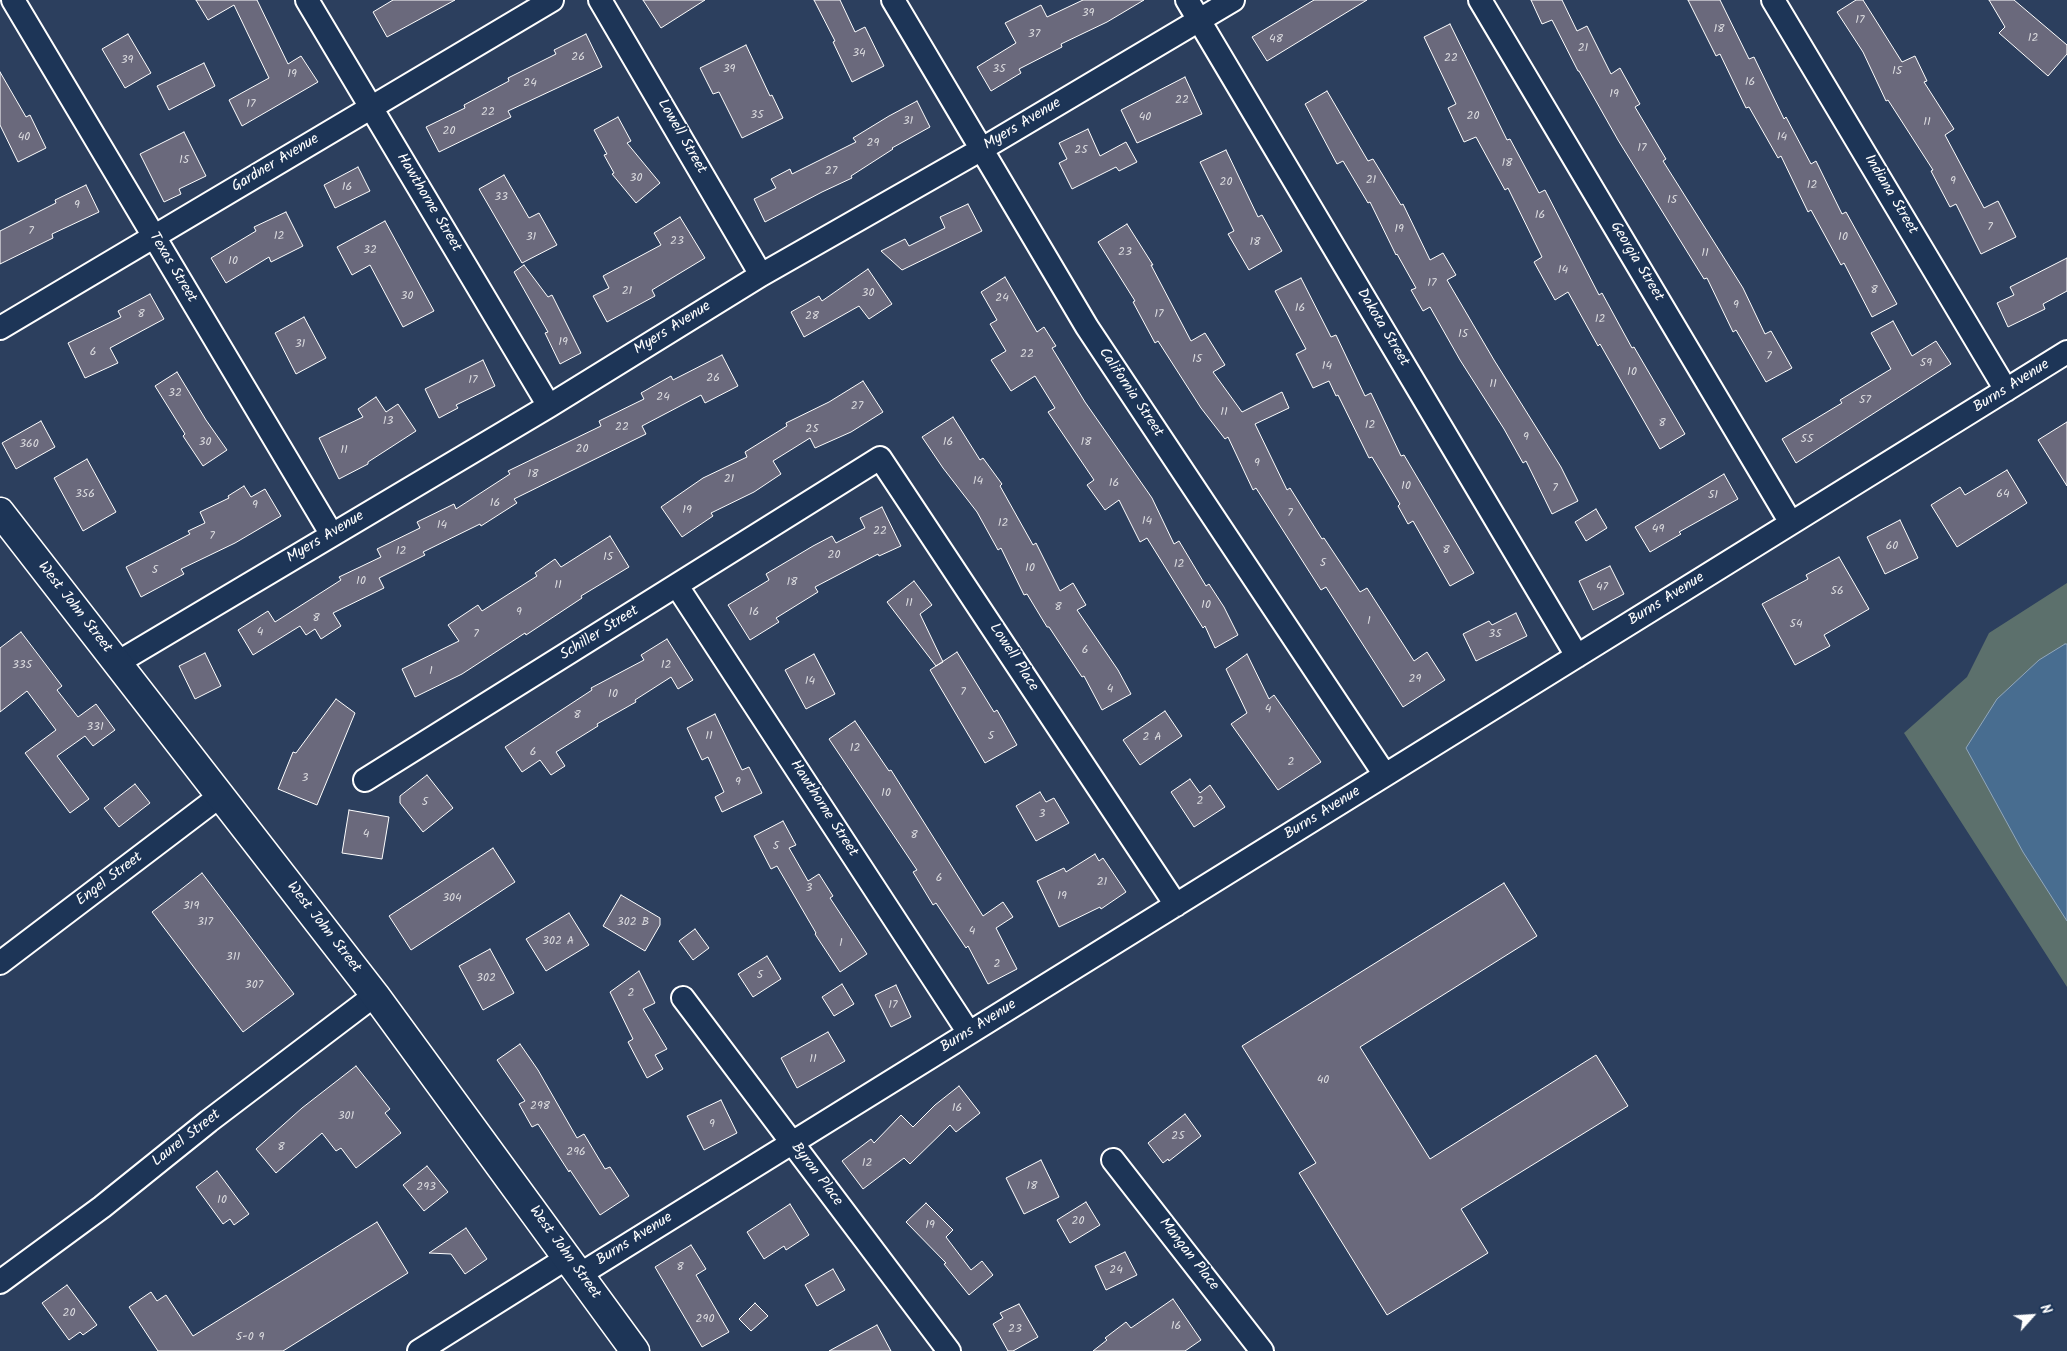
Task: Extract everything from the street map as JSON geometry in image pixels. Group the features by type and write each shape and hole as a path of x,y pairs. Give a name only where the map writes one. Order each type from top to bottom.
{"main road":[{"name":"West John Street","path":"0,512 375,995 635,1351"}],"street":[{"name":"Texas Street","path":"13,0 332,535"},
{"name":"Hawthorne Street","path":"307,0 549,406"},
{"name":"Gardner Avenue","path":"0,328 552,0"},
{"name":"Lowell Street","path":"600,0 761,274"},
{"name":"California Street","path":"893,0 1087,327 1385,776"},
{"name":"Dakota Street","path":"1187,0 1577,656"},
{"name":"Myers Avenue","path":"116,663 549,406 761,274 982,149 1233,0"},
{"name":"Georgia Street","path":"1480,0 1792,523"},
{"name":"Indiana Street","path":"1774,0 2006,390"},
{"name":"Burns Avenue","path":"419,1351 792,1143 2067,352"},
{"name":"Lowell Place","path":"834,487 880,458 1176,905"},
{"name":"Schiller Street","path":"365,780 834,487"},
{"name":"Hawthorne Street","path":"677,586 970,1033"},
{"name":"Engel Street","path":"0,964 220,796"},
{"name":"Laurel Street","path":"0,1282 102,1206 209,1121 375,995"},
{"name":"Byron Place","path":"683,998 949,1351"},
{"name":"Mangan Place","path":"1113,1160 1262,1351"}],"green space":[{"path":"2067,583 2067,987 1904,733 1967,677 1989,633"}],"water":[{"path":"2067,644 2067,921 2023,852 1966,748 1997,699 2039,660"}],"building":[{"path":"196,0 257,0 288,64 301,56 318,82 242,126 229,100 269,78 234,5 208,20"},
{"path":"393,0 455,0 387,37 373,12"},
{"path":"643,0 705,0 661,28"},
{"path":"814,0 840,0 855,32 865,27 884,66 852,82 833,42 835,41"},
{"path":"1083,0 1144,0 1107,22 1061,44 1062,47 1019,69 1021,73 991,91 977,67 1016,43 1005,23 1041,5 1047,17"},
{"path":"1314,0 1367,0 1267,61 1252,37"},
{"path":"1531,0 1562,0 1577,31 1587,26 1611,74 1620,68 1640,104 1635,107 1666,159 1663,161 1743,288 1765,334 1771,331 1792,368 1766,382 1736,330 1733,332 1707,278 1704,279 1618,140 1578,71 1552,20 1542,24"},
{"path":"1688,0 1720,0 1749,59 1754,57 1784,119 1786,117 1811,164 1816,161 1842,214 1846,212 1897,304 1872,317 1844,263 1841,265 1811,210 1808,212 1781,156 1778,158 1749,107 1746,108 1720,54 1716,56"},
{"path":"1856,0 1863,0 1902,62 1915,56 1927,81 1924,82 1954,129 1945,135 1984,208 1998,201 2016,237 1981,254 1956,204 1950,207 1931,171 1933,170 1888,100 1886,101 1863,52 1837,12"},
{"path":"1989,0 2014,0 2067,45 2067,54 2048,76 1999,33 2005,27"},
{"path":"1450,24 1507,140 1510,139 1539,193 1545,190 1599,295 1602,293 1632,348 1634,347 1685,434 1660,449 1568,292 1555,300 1534,262 1542,257 1508,188 1505,190 1476,137 1464,142 1448,108 1456,104 1424,37"},
{"path":"128,34 151,73 125,88 102,49"},
{"path":"586,34 602,67 508,111 511,117 439,152 426,127 465,108 464,105 509,81 508,78 556,54 554,50"},
{"path":"746,45 770,96 772,95 783,118 742,138 719,92 713,94 700,68"},
{"path":"204,63 215,86 169,110 157,86"},
{"path":"0,72 26,117 30,115 46,148 18,162 0,125"},
{"path":"1185,77 1202,114 1137,143 1121,110"},
{"path":"1327,91 1368,161 1373,159 1401,205 1403,204 1430,260 1443,253 1456,275 1447,280 1494,360 1561,467 1578,501 1552,514 1526,461 1523,463 1430,307 1423,311 1411,290 1416,288 1396,255 1370,202 1368,203 1343,161 1337,164 1305,104"},
{"path":"917,101 930,127 892,148 851,176 852,178 765,222 754,199 776,188 771,179 790,169 792,174 856,142 853,138"},
{"path":"618,117 631,141 627,143 660,183 636,203 612,174 614,173 604,155 607,154 594,130"},
{"path":"1088,129 1100,156 1126,142 1137,162 1119,171 1116,167 1072,189 1059,163 1067,159 1059,143"},
{"path":"184,132 206,176 179,189 181,194 164,202 140,154"},
{"path":"1226,150 1258,217 1262,215 1282,251 1249,270 1228,234 1234,231 1200,162"},
{"path":"358,167 370,191 335,208 324,185"},
{"path":"504,175 529,218 539,213 557,245 522,263 479,189"},
{"path":"86,185 99,212 52,234 53,238 0,264 0,231 56,203 55,200"},
{"path":"968,204 982,231 902,270 881,251 905,239 909,246 945,228 940,217"},
{"path":"286,212 303,246 271,262 269,257 226,283 211,258 256,231 254,227"},
{"path":"680,217 705,258 652,290 655,296 607,322 593,296 609,288 603,276 661,245 654,233"},
{"path":"385,221 434,311 403,327 370,265 352,275 337,247"},
{"path":"1127,224 1153,265 1151,265 1191,341 1205,333 1225,365 1213,372 1242,412 1282,392 1289,408 1255,424 1287,490 1290,488 1322,539 1324,538 1360,592 1367,588 1414,661 1427,652 1445,680 1403,707 1326,587 1321,590 1256,488 1253,490 1228,437 1225,439 1201,408 1158,341 1155,343 1133,302 1135,301 1098,242"},
{"path":"2067,258 2067,291 2043,304 2045,309 2008,327 1997,303 2014,295 2010,287"},
{"path":"524,265 548,297 552,295 581,353 560,364 545,333 548,332 514,272"},
{"path":"868,269 892,304 869,319 859,306 804,337 791,312 819,296 822,301"},
{"path":"1005,277 1037,332 1044,327 1056,346 1052,348 1085,402 1152,498 1174,544 1179,541 1206,586 1209,584 1224,607 1238,635 1215,648 1205,626 1203,628 1147,538 1140,542 1119,500 1105,510 1087,485 1094,480 1048,412 1055,408 1035,376 1011,391 991,360 1006,351 990,324 997,320 981,292"},
{"path":"1301,278 1331,337 1336,335 1365,396 1371,393 1401,456 1404,455 1474,573 1450,586 1413,521 1408,524 1398,506 1400,504 1372,457 1369,458 1338,395 1336,396 1329,381 1313,388 1296,354 1306,349 1275,291"},
{"path":"150,294 164,319 110,348 118,363 85,378 68,343 121,317 118,311"},
{"path":"304,317 326,358 296,374 275,333"},
{"path":"1893,321 1912,356 1936,341 1951,364 1796,463 1782,439 1842,403 1840,400 1891,369 1871,333"},
{"path":"722,355 738,386 705,403 701,395 642,426 646,434 514,499 517,503 481,526 480,524 423,552 425,555 379,578 384,588 333,613 341,626 321,639 315,629 306,635 300,626 253,655 238,630 268,611 275,622 341,580 339,577 381,557 377,549 420,528 417,522 454,504 456,509 510,474 508,471 601,426 599,421 644,399 641,393 671,376 673,380"},
{"path":"483,360 495,386 456,405 458,408 439,418 425,389"},
{"path":"177,372 227,450 203,466 183,436 185,434 155,386"},
{"path":"863,381 883,412 851,432 815,448 810,438 773,461 781,474 754,492 711,513 713,516 682,537 661,507 703,478 747,457 745,452 787,426 786,423 829,402"},
{"path":"376,397 386,412 398,404 416,431 368,462 368,464 339,479 319,438 363,417 358,409"},
{"path":"953,417 980,460 983,458 1002,484 1000,486 1033,545 1036,543 1060,591 1073,583 1086,605 1077,610 1118,670 1131,694 1102,710 1084,676 1082,677 1049,627 1047,627 1027,594 1024,595 1001,548 998,550 977,512 922,437"},
{"path":"41,421 55,447 16,469 2,443"},
{"path":"2067,422 2067,486 2038,440"},
{"path":"87,459 116,512 83,531 54,478"},
{"path":"2007,470 2027,503 1957,547 1931,505 1960,487 1965,495"},
{"path":"1724,474 1738,499 1679,532 1681,534 1650,552 1635,527"},
{"path":"244,486 251,497 265,489 281,516 235,543 181,569 184,574 141,597 126,567 190,534 188,531 205,523 200,512 229,498 228,496"},
{"path":"882,507 901,546 879,556 878,554 815,587 818,592 776,618 779,622 750,640 728,605 769,580 766,574 813,546 832,536 836,543 865,528 860,518"},
{"path":"1596,509 1607,528 1586,541 1575,522"},
{"path":"1900,520 1918,558 1885,574 1867,537"},
{"path":"610,536 629,567 581,596 582,598 526,635 525,633 462,674 415,697 402,669 459,641 448,625 478,605 482,611 537,576 535,573 555,559 561,567"},
{"path":"1839,557 1869,609 1824,635 1830,646 1795,665 1762,604 1808,579 1806,575"},
{"path":"1610,566 1624,594 1593,610 1579,581"},
{"path":"914,581 932,605 920,614 943,662 936,666 887,602"},
{"path":"1516,613 1527,636 1476,661 1463,634 1489,621 1492,625"},
{"path":"21,632 62,686 57,690 78,717 96,704 115,730 93,746 85,736 57,756 89,799 70,813 25,753 56,730 27,691 0,712 0,648"},
{"path":"667,639 693,680 678,689 671,677 635,700 636,702 597,724 598,726 556,752 565,766 551,775 540,760 522,772 505,747 592,690 591,688 644,660 641,655"},
{"path":"957,652 994,712 997,710 1017,745 985,763 930,670"},
{"path":"205,653 221,686 195,699 179,666"},
{"path":"814,654 835,694 806,709 785,670"},
{"path":"1247,654 1269,699 1274,695 1321,762 1278,790 1231,724 1247,713 1226,669"},
{"path":"336,699 355,713 317,805 278,789 293,752 296,753"},
{"path":"1165,711 1182,736 1140,765 1123,740"},
{"path":"715,714 742,770 749,767 762,793 722,812 715,797 724,792 708,757 702,760 687,728"},
{"path":"855,721 889,771 891,770 983,916 1003,902 1013,917 996,928 1017,969 988,984 968,946 966,948 936,903 933,905 913,872 917,870 829,739"},
{"path":"427,775 453,808 423,832 400,803 400,796"},
{"path":"1190,779 1200,793 1210,785 1225,807 1194,827 1171,792"},
{"path":"135,784 150,803 119,827 104,808"},
{"path":"1040,792 1046,802 1054,798 1069,823 1036,841 1016,806"},
{"path":"349,810 389,817 382,859 342,853"},
{"path":"783,821 796,845 789,848 808,881 819,874 833,896 830,898 867,954 840,972 815,934 777,866 771,869 754,836"},
{"path":"493,848 515,882 411,950 389,916"},
{"path":"1095,854 1099,861 1103,858 1126,892 1101,909 1100,907 1059,927 1037,881 1064,868 1066,872"},
{"path":"202,873 294,994 243,1032 152,912"},
{"path":"1504,883 1537,936 1360,1047 1430,1159 1596,1055 1628,1106 1461,1209 1488,1253 1387,1315 1299,1173 1316,1163 1242,1046"},
{"path":"621,895 660,918 660,925 645,951 603,926"},
{"path":"569,913 589,945 546,971 526,939"},
{"path":"695,929 709,948 693,960 679,941"},
{"path":"490,949 514,993 483,1010 459,966"},
{"path":"767,956 781,979 753,997 738,974"},
{"path":"639,971 655,1003 643,1009 667,1049 655,1055 663,1069 647,1078 628,1042 633,1039 610,992"},
{"path":"842,984 854,1004 834,1016 822,997"},
{"path":"896,985 911,1017 891,1027 875,995"},
{"path":"828,1032 845,1061 797,1088 781,1058"},
{"path":"520,1044 538,1070 577,1138 584,1134 605,1169 610,1167 629,1196 600,1215 538,1124 532,1127 519,1104 525,1101 497,1060"},
{"path":"356,1066 390,1109 385,1113 401,1133 356,1168 341,1148 336,1151 322,1133 276,1173 256,1149 302,1108"},
{"path":"959,1086 980,1113 956,1132 950,1125 910,1164 904,1158 863,1189 842,1161 871,1139 874,1143 901,1115 913,1127 935,1105"},
{"path":"721,1100 737,1133 704,1150 687,1116"},
{"path":"1185,1114 1201,1136 1169,1161 1168,1159 1163,1163 1148,1143"},
{"path":"1041,1160 1059,1197 1024,1214 1006,1178"},
{"path":"427,1166 448,1192 424,1211 403,1185"},
{"path":"217,1171 249,1214 234,1225 230,1219 223,1224 196,1187"},
{"path":"1086,1202 1100,1225 1070,1243 1057,1220"},
{"path":"926,1203 953,1230 946,1237 971,1270 982,1261 993,1275 969,1295 944,1264 946,1263 906,1222"},
{"path":"790,1204 809,1235 786,1250 784,1246 764,1259 747,1232"},
{"path":"377,1222 408,1273 283,1351 158,1351 129,1307 151,1292 157,1301 166,1295 193,1336"},
{"path":"466,1228 487,1259 465,1274 451,1254 429,1253"},
{"path":"691,1245 706,1269 696,1275 729,1332 702,1347 655,1267"},
{"path":"1125,1252 1137,1275 1106,1290 1095,1266"},
{"path":"833,1269 845,1290 817,1306 805,1285"},
{"path":"67,1285 97,1325 83,1335 80,1332 69,1340 42,1303"},
{"path":"1173,1299 1201,1340 1185,1351 1093,1351 1107,1340 1105,1338 1126,1322 1131,1328"},
{"path":"755,1303 768,1316 751,1331 739,1319"},
{"path":"1019,1304 1038,1337 1013,1351 1008,1351 993,1324 1003,1318 1000,1313"},
{"path":"877,1325 891,1351 829,1351"}]}
